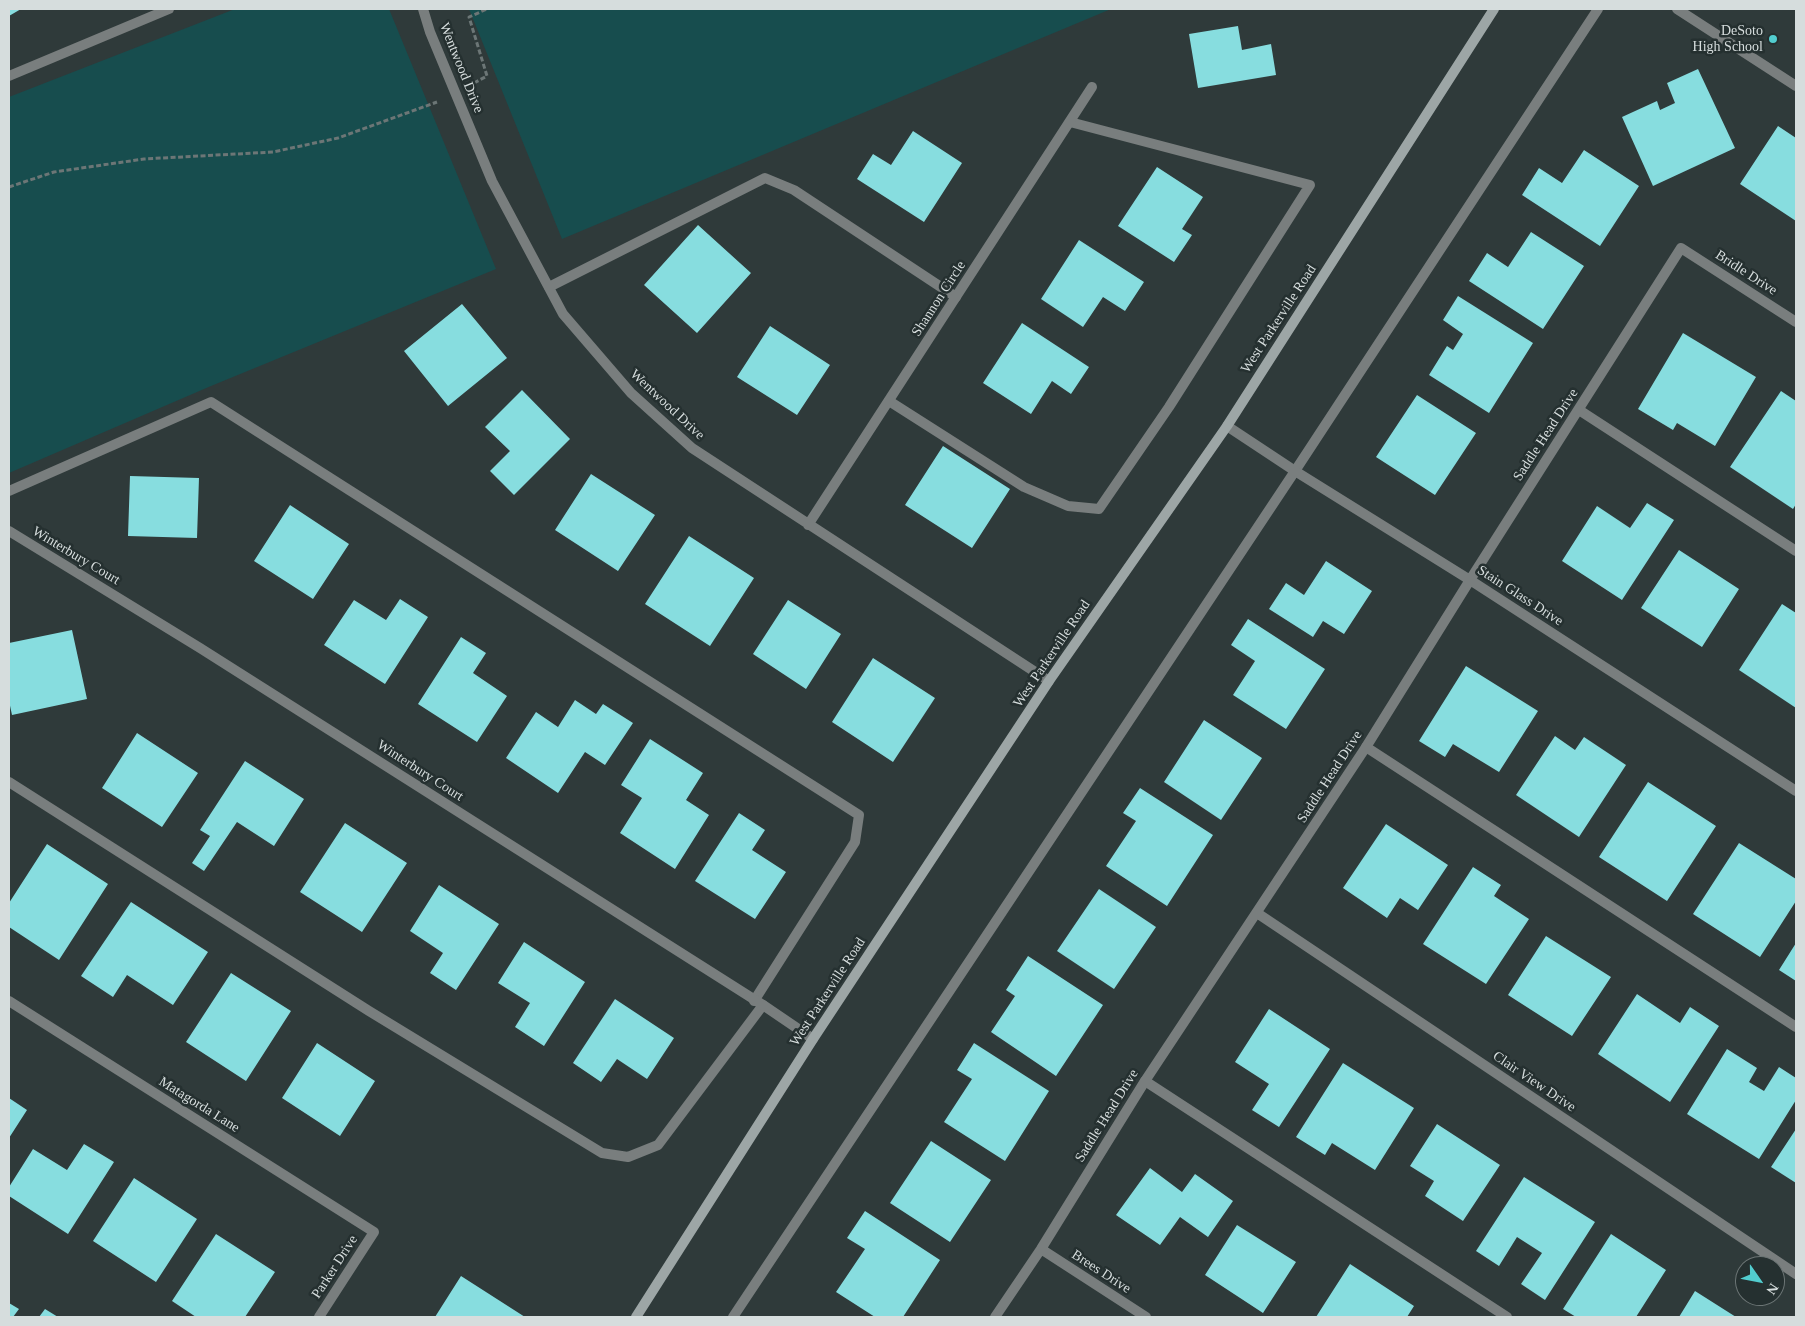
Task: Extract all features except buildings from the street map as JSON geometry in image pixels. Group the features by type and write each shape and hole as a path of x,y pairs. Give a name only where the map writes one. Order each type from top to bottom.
{"main road":[{"name":"West Parkerville Road","path":"636,1317 813,1039 1049,681 1227,426 1494,9"}],"street":[{"path":"9,76 169,9"},
{"name":"Wentwood Drive","path":"423,9 430,32 492,181 563,314 631,393 692,448 808,526 1049,681"},
{"path":"733,1317 1295,471 1598,9"},
{"path":"1677,9 1796,86"},
{"name":"Shannon Circle","path":"808,526 1092,87"},
{"path":"889,401 1024,487 1068,506 1099,509 1169,407 1310,185 1070,122"},
{"path":"549,288 765,178 794,190 956,297"},
{"name":"Bridle Drive","path":"1681,248 1796,322"},
{"name":"Saddle Head Drive","path":"996,1317 1041,1249 1145,1081 1366,747 1681,248"},
{"path":"9,492 211,402 859,815 855,842 758,1003 658,1145 628,1157 602,1153 368,1011 9,782"},
{"path":"1579,410 1796,551"},
{"name":"Stain Glass Drive","path":"1227,426 1295,471 1470,580 1796,791"},
{"name":"Winterbury Court","path":"9,531 208,653 813,1039"},
{"path":"1366,747 1796,1027"},
{"name":"Clair View Drive","path":"1257,913 1796,1274"},
{"name":"Matagorda Lane","path":"9,1001 374,1232"},
{"path":"1145,1081 1507,1317"},
{"name":"Parker Drive","path":"320,1317 374,1232"},
{"name":"Brees Drive","path":"1041,1249 1146,1317"}],"path":[{"path":"9,187 54,172 144,159 272,152 338,138 437,102 487,76 469,17 487,9"}],"shaded area":[{"path":"235,9 389,9 496,269 211,386 9,473 9,97"},
{"path":"469,9 1111,9 562,239"}],"place":[{"name":"DeSoto High School","path":"1773,39"}]}
